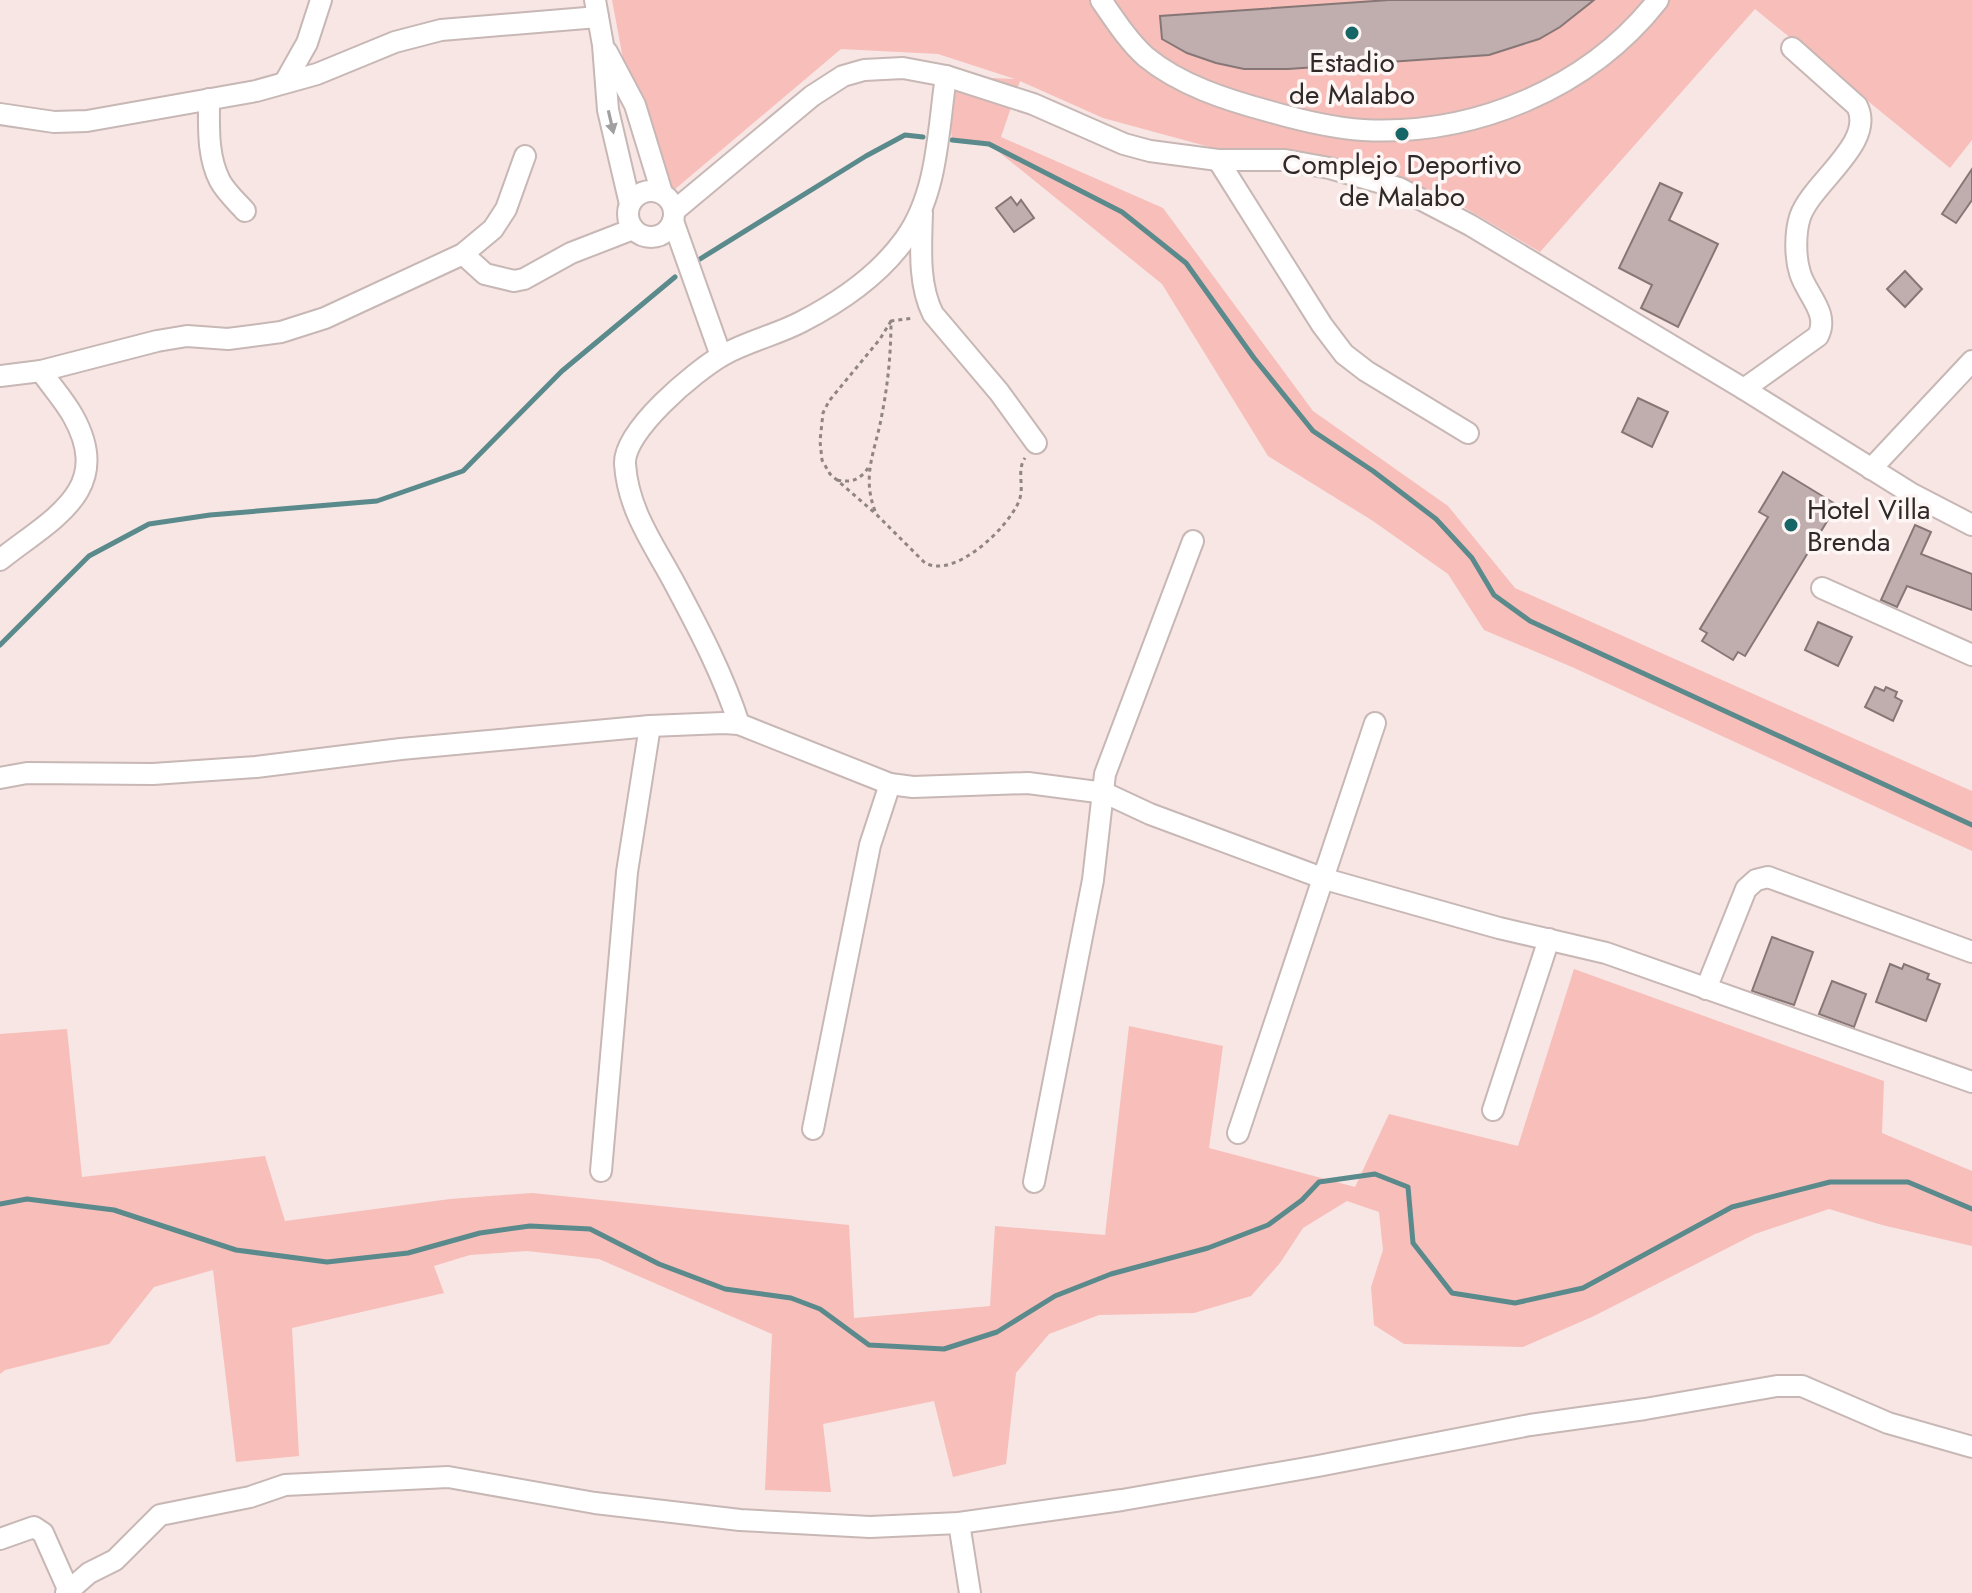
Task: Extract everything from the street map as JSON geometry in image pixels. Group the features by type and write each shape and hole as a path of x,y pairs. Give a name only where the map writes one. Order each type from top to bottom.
{"street":[{"path":"285,82 307,43 321,0"},
{"path":"1101,0 1144,56 1182,80 1263,110 1363,130 1431,127 1486,115 1529,100 1559,86 1604,54 1645,17 1658,0"},
{"path":"0,114 54,122 87,121 256,91 317,74 395,42 441,30 597,8 608,110 630,204 628,220 640,235 650,238 668,230 673,216 796,109 843,76 864,70 903,68 946,76 1033,104 1124,144 1150,151 1218,160 1285,160 1341,171 1399,188 1470,225 1912,494 1972,525"},
{"path":"603,45 635,105 662,193 670,202 721,356"},
{"path":"1744,389 1818,336 1822,328 1821,316 1800,273 1796,239 1800,216 1811,196 1858,138 1862,124 1857,106 1792,48"},
{"path":"946,76 933,169 922,212 922,275 927,302 933,314 999,392 1036,443"},
{"path":"209,99 209,137 213,162 221,183 245,211"},
{"path":"0,376 41,371 157,341 187,336 228,339 281,332 325,318 463,254 493,229 506,209 525,156"},
{"path":"1218,160 1322,325 1344,354 1366,371 1468,433"},
{"path":"630,204 635,197 647,191 662,193"},
{"path":"739,724 719,668 636,515 630,499 624,460 628,443 640,426 721,356 802,322 855,287 887,261 922,212"},
{"path":"463,254 485,274 514,281 524,279 571,253 633,229"},
{"path":"1871,469 1972,361"},
{"path":"0,560 75,499 88,473 86,447 73,416 41,371"},
{"path":"1034,1182 1093,880 1105,774 1193,541"},
{"path":"1822,588 1972,655"},
{"path":"1238,1133 1375,723"},
{"path":"0,778 27,773 153,774 256,767 401,749 650,726 739,724 890,784 913,787 1028,783 1105,793 1150,814 1325,879 1499,928 1606,953 1972,1082"},
{"path":"601,1171 627,872 650,726"},
{"path":"813,1129 864,872 890,784"},
{"path":"1706,989 1746,889 1756,880 1768,877 1972,952"},
{"path":"1493,1110 1549,939"},
{"path":"0,1539 34,1527 43,1533 67,1591 89,1573 115,1560 160,1515 250,1497 285,1485 448,1477 595,1503 740,1520 870,1527 959,1523 1122,1500 1530,1425 1777,1386 1802,1386 1888,1423 1972,1447"},
{"path":"959,1523 970,1593"}],"path":[{"path":"933,314 891,321 856,370 838,389 823,413 820,441 822,460 830,474 925,563 933,567 952,566 972,553 1013,512 1021,497 1020,465 1036,443"},
{"path":"876,514 868,468 882,415 891,321"},
{"path":"837,480 847,482 857,479 868,468"}],"shaded area":[{"name":"Complejo Deportivo de Malabo","path":"612,0 1972,0 1972,140 1950,168 1755,9 1540,252 1460,205 1385,171 1299,151 1217,149 1103,118 1020,81 1001,137 1163,208 1313,411 1448,506 1515,588 1972,791 1972,851 1572,667 1484,630 1448,574 1373,521 1268,456 1162,284 989,144 952,140 946,76 1015,79 938,54 841,49 668,195 649,197"},
{"path":"1574,969 1884,1081 1882,1133 1972,1171 1972,1246 1829,1209 1755,1234 1594,1316 1523,1347 1404,1344 1374,1325 1371,1287 1383,1250 1379,1212 1347,1201 1303,1228 1280,1263 1251,1296 1194,1313 1099,1315 1049,1334 1016,1373 1006,1464 953,1477 934,1401 823,1424 831,1492 765,1490 772,1334 599,1259 527,1251 470,1255 434,1266 444,1293 292,1328 299,1456 236,1462 213,1270 154,1287 109,1344 5,1370 0,1374 0,1034 67,1029 82,1177 265,1156 285,1221 450,1199 532,1193 849,1225 854,1318 990,1306 995,1226 1105,1235 1129,1026 1223,1046 1209,1148 1355,1187 1389,1114 1518,1146"}],"building":[{"name":"Estadio de Malabo","path":"1389,0 1594,0 1539,39 1489,55 1288,69 1244,69 1187,53 1162,39 1160,16"},
{"path":"1972,169 1972,200 1956,223 1942,214"},
{"path":"1660,183 1682,193 1669,220 1718,244 1678,327 1641,308 1652,285 1619,268"},
{"path":"1011,197 1017,205 1021,200 1034,218 1014,232 996,208"},
{"path":"1905,271 1922,289 1905,307 1887,289"},
{"path":"1638,398 1668,412 1652,447 1622,432"},
{"path":"1783,472 1837,505 1745,656 1738,652 1733,660 1702,641 1707,633 1700,629 1768,517 1759,512"},
{"path":"1915,525 1931,532 1921,554 1972,574 1972,610 1907,586 1897,607 1881,600"},
{"path":"1818,622 1852,637 1838,666 1805,650"},
{"path":"1875,687 1884,691 1886,687 1897,692 1895,697 1902,701 1893,721 1865,707"},
{"path":"1772,937 1813,952 1794,1005 1752,991"},
{"path":"1890,964 1902,969 1904,964 1929,974 1927,979 1940,984 1926,1021 1876,1002"},
{"path":"1832,981 1866,994 1854,1027 1819,1014"}],"waterway":[{"path":"692,264 866,156 905,135 923,137"},
{"path":"952,140 989,144 1122,212 1186,263 1254,358 1313,431 1436,519 1472,558 1494,595 1530,621 1972,825"},
{"path":"0,645 89,556 149,524 210,515 377,501 463,471 562,371 675,277"},
{"path":"0,1204 27,1199 114,1210 236,1250 327,1262 408,1253 480,1233 530,1226 590,1229 659,1264 725,1289 791,1298 820,1309 869,1345 944,1349 997,1332 1055,1296 1111,1274 1208,1248 1268,1225 1302,1200 1319,1182 1375,1174 1408,1187 1413,1243 1452,1293 1515,1303 1583,1288 1732,1207 1830,1182 1908,1182 1972,1209"}],"place":[{"name":"Estadio de Malabo","path":"1352,33"},
{"name":"Complejo Deportivo de Malabo","path":"1402,134"},
{"name":"Hotel Villa Brenda","path":"1791,525"}]}
